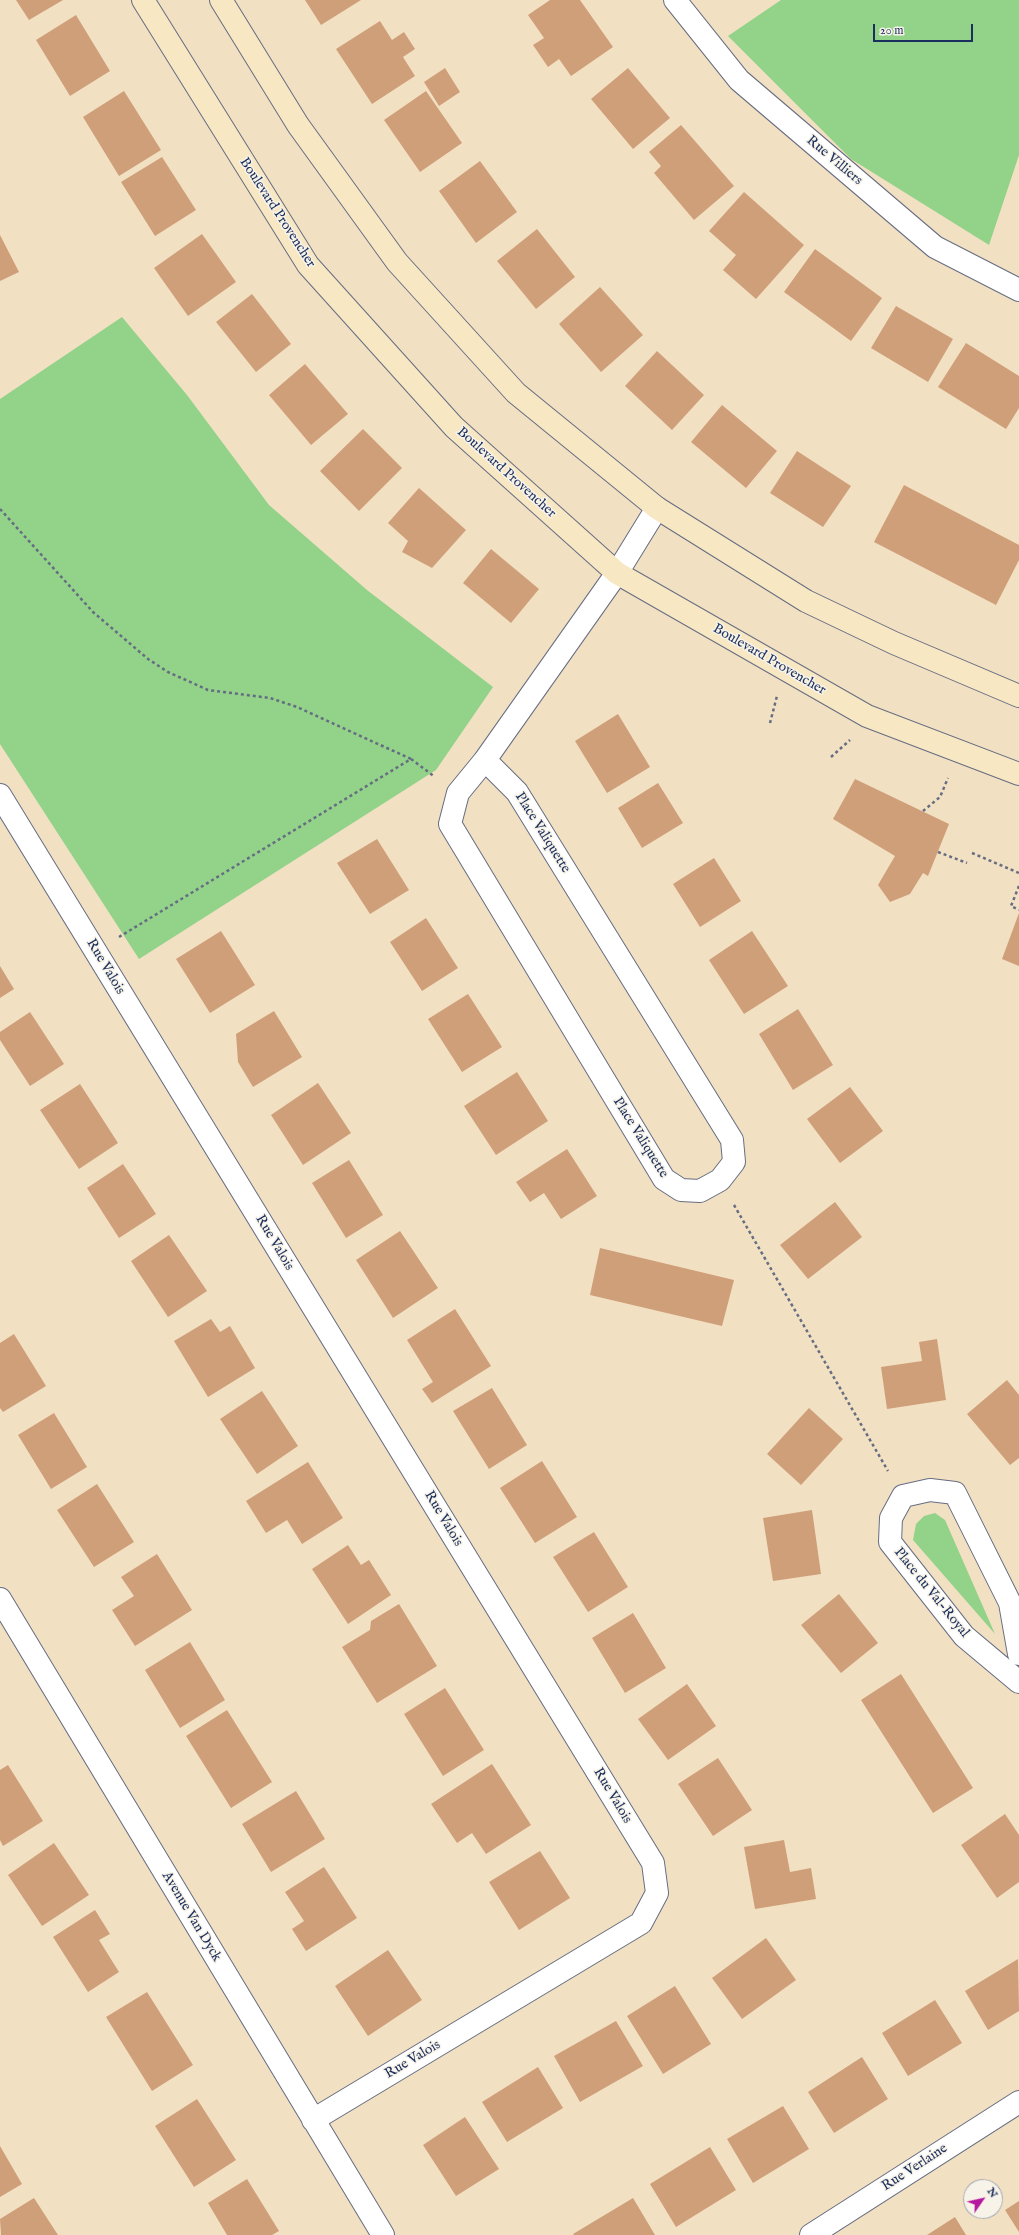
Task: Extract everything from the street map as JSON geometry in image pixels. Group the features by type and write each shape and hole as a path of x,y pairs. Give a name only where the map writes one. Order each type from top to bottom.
{"street":[{"name":"Boulevard Provencher","path":"143,0 308,265 454,427 617,573 867,716 1019,774"},
{"path":"221,0 298,125 397,262 516,393 657,508 806,601 894,643 1019,696"},
{"name":"Rue Villiers","path":"675,0 739,80 930,242 936,247 1019,290"},
{"name":"Place Valiquette","path":"485,760 517,792 732,1140 734,1162 720,1180 700,1191 681,1190 664,1179 450,824 458,793 485,760 617,573 657,508"},
{"name":"Rue Valois","path":"0,795 653,1863 657,1893 641,1923 314,2120"},
{"path":"903,1496 930,1490 955,1493 1010,1603 1019,1654"},
{"name":"Place du Val-Royal","path":"903,1496 891,1518 890,1542 964,1636 1019,1682"},
{"name":"Avenue Van Dyck","path":"0,1599 383,2235"},
{"name":"Rue Verlaine","path":"811,2235 1019,2102"}],"path":[{"path":"0,509 93,612 148,659 168,672 208,690 270,698 297,707 410,760 458,793"},
{"path":"923,811 940,796 960,751"},
{"path":"95,951 410,760"},
{"path":"938,852 967,863"},
{"path":"972,853 1019,872"},
{"path":"1019,886 1011,906 1019,910"},
{"path":"720,1180 903,1496"}],"green space":[{"path":"781,0 1019,0 1019,155 989,245 851,159 728,36"},
{"path":"122,317 187,395 269,505 367,590 493,687 436,770 139,959 0,744 0,399"},
{"path":"935,1513 945,1520 995,1634 913,1540 916,1524 924,1516"}],"building":[{"path":"16,0 63,0 29,20"},
{"path":"305,0 361,0 321,25"},
{"path":"550,0 580,0 613,47 571,76 559,59 548,67 533,45 544,38 528,15"},
{"path":"76,15 110,71 70,96 36,40"},
{"path":"380,21 392,40 404,32 415,49 403,57 415,76 372,104 336,49"},
{"path":"445,68 460,92 439,106 424,82"},
{"path":"628,68 670,118 633,149 591,99"},
{"path":"124,91 161,150 119,176 83,117"},
{"path":"426,91 462,143 420,172 384,120"},
{"path":"681,125 734,186 694,220 654,173 661,166 649,152"},
{"path":"162,157 196,210 155,236 121,182"},
{"path":"480,161 517,212 476,243 439,191"},
{"path":"744,192 804,245 756,299 723,270 736,255 709,231"},
{"path":"537,229 575,277 536,309 497,261"},
{"path":"202,234 236,282 188,316 154,268"},
{"path":"0,235 19,272 0,281"},
{"path":"815,249 882,298 851,341 784,292"},
{"path":"600,287 643,335 601,372 559,324"},
{"path":"252,294 291,344 256,372 216,322"},
{"path":"896,306 953,339 928,382 871,348"},
{"path":"966,343 1019,376 1019,408 1006,429 938,387"},
{"path":"657,351 704,395 672,430 625,386"},
{"path":"305,364 348,414 311,445 269,395"},
{"path":"722,405 777,451 746,488 691,442"},
{"path":"363,429 402,468 359,511 320,471"},
{"path":"797,451 851,486 823,527 770,493"},
{"path":"904,485 1019,545 1019,560 996,605 874,542"},
{"path":"419,488 466,530 432,568 402,552 408,541 388,523"},
{"path":"491,549 539,589 511,623 463,583"},
{"path":"618,714 650,767 607,793 575,741"},
{"path":"855,779 949,824 928,876 923,873 910,894 890,902 878,885 895,856 833,819"},
{"path":"658,783 683,823 642,848 618,808"},
{"path":"377,839 409,890 370,914 337,863"},
{"path":"714,858 741,901 700,927 673,884"},
{"path":"1019,913 1019,966 1002,959"},
{"path":"426,918 458,968 422,991 390,942"},
{"path":"221,931 255,985 210,1013 176,959"},
{"path":"752,931 788,986 744,1014 709,960"},
{"path":"0,966 14,989 0,998"},
{"path":"468,994 502,1047 462,1072 428,1019"},
{"path":"798,1009 833,1065 793,1090 759,1034"},
{"path":"274,1011 302,1057 253,1087 238,1062 236,1034"},
{"path":"30,1012 64,1064 30,1086 0,1040 0,1032"},
{"path":"517,1072 548,1121 496,1155 464,1106"},
{"path":"318,1083 351,1133 303,1165 271,1115"},
{"path":"80,1084 118,1143 79,1169 40,1110"},
{"path":"850,1087 883,1131 840,1163 807,1119"},
{"path":"567,1149 597,1196 561,1219 544,1193 530,1202 516,1182"},
{"path":"349,1160 383,1215 346,1238 312,1183"},
{"path":"123,1164 156,1214 119,1238 87,1188"},
{"path":"835,1202 862,1237 808,1279 780,1245"},
{"path":"400,1231 438,1288 393,1318 356,1260"},
{"path":"169,1235 207,1291 168,1317 131,1261"},
{"path":"600,1248 734,1280 722,1326 590,1295"},
{"path":"455,1309 491,1366 432,1403 422,1389 433,1382 407,1340"},
{"path":"211,1319 220,1332 230,1326 255,1368 208,1397 174,1341"},
{"path":"14,1334 46,1386 3,1412 0,1408 0,1343"},
{"path":"937,1339 946,1400 887,1409 881,1367 922,1361 919,1342"},
{"path":"1007,1380 1019,1395 1019,1458 1010,1465 967,1414"},
{"path":"492,1388 527,1445 489,1469 453,1411"},
{"path":"262,1391 298,1446 257,1474 220,1419"},
{"path":"809,1408 843,1439 801,1485 767,1454"},
{"path":"54,1413 87,1467 51,1489 18,1435"},
{"path":"542,1461 577,1517 535,1543 500,1488"},
{"path":"308,1462 343,1518 302,1544 287,1520 266,1533 246,1501"},
{"path":"97,1484 134,1542 94,1567 57,1510"},
{"path":"812,1510 821,1574 773,1581 763,1518"},
{"path":"594,1532 628,1587 588,1612 553,1557"},
{"path":"348,1545 361,1565 369,1560 391,1595 348,1624 312,1569"},
{"path":"157,1554 192,1610 135,1646 112,1610 134,1596 121,1577"},
{"path":"839,1594 878,1643 841,1673 801,1625"},
{"path":"399,1604 437,1666 377,1703 342,1647 370,1630 371,1621"},
{"path":"633,1613 666,1668 625,1693 592,1638"},
{"path":"190,1642 225,1700 180,1728 145,1670"},
{"path":"901,1674 973,1788 933,1813 861,1700"},
{"path":"687,1684 716,1726 668,1760 638,1719"},
{"path":"445,1688 484,1750 443,1776 404,1714"},
{"path":"227,1710 272,1782 231,1808 186,1736"},
{"path":"718,1758 752,1810 713,1836 678,1784"},
{"path":"492,1764 531,1825 486,1854 472,1833 457,1843 431,1804"},
{"path":"8,1765 43,1821 3,1846 0,1840 0,1770"},
{"path":"296,1791 325,1839 271,1872 242,1824"},
{"path":"1005,1814 1019,1835 1019,1882 997,1898 961,1845"},
{"path":"784,1840 790,1872 811,1868 816,1899 755,1909 744,1847"},
{"path":"54,1843 89,1895 42,1926 8,1875"},
{"path":"540,1851 570,1898 519,1930 489,1882"},
{"path":"324,1867 357,1918 306,1951 292,1929 304,1921 285,1892"},
{"path":"95,1910 110,1934 99,1940 119,1972 88,1992 53,1937"},
{"path":"766,1938 796,1980 742,2019 712,1978"},
{"path":"388,1950 422,2000 368,2036 335,1986"},
{"path":"1018,1959 1019,2011 988,2030 965,1991"},
{"path":"675,1986 711,2044 663,2074 627,2016"},
{"path":"147,1992 193,2065 152,2091 106,2017"},
{"path":"935,2000 962,2043 908,2076 882,2033"},
{"path":"616,2021 643,2066 580,2102 554,2056"},
{"path":"862,2057 888,2099 834,2133 808,2092"},
{"path":"538,2067 563,2108 507,2142 482,2102"},
{"path":"197,2099 236,2160 194,2187 155,2126"},
{"path":"783,2106 809,2149 753,2183 727,2139"},
{"path":"465,2117 499,2169 456,2196 423,2145"},
{"path":"0,2146 22,2184 0,2197"},
{"path":"710,2147 736,2190 676,2227 650,2184"},
{"path":"247,2179 279,2231 272,2235 227,2235 208,2203"},
{"path":"34,2198 58,2235 1,2235 0,2219"},
{"path":"633,2198 655,2235 573,2234"},
{"path":"1019,2201 1019,2232 1005,2210"},
{"path":"955,2217 966,2235 927,2235"}]}
